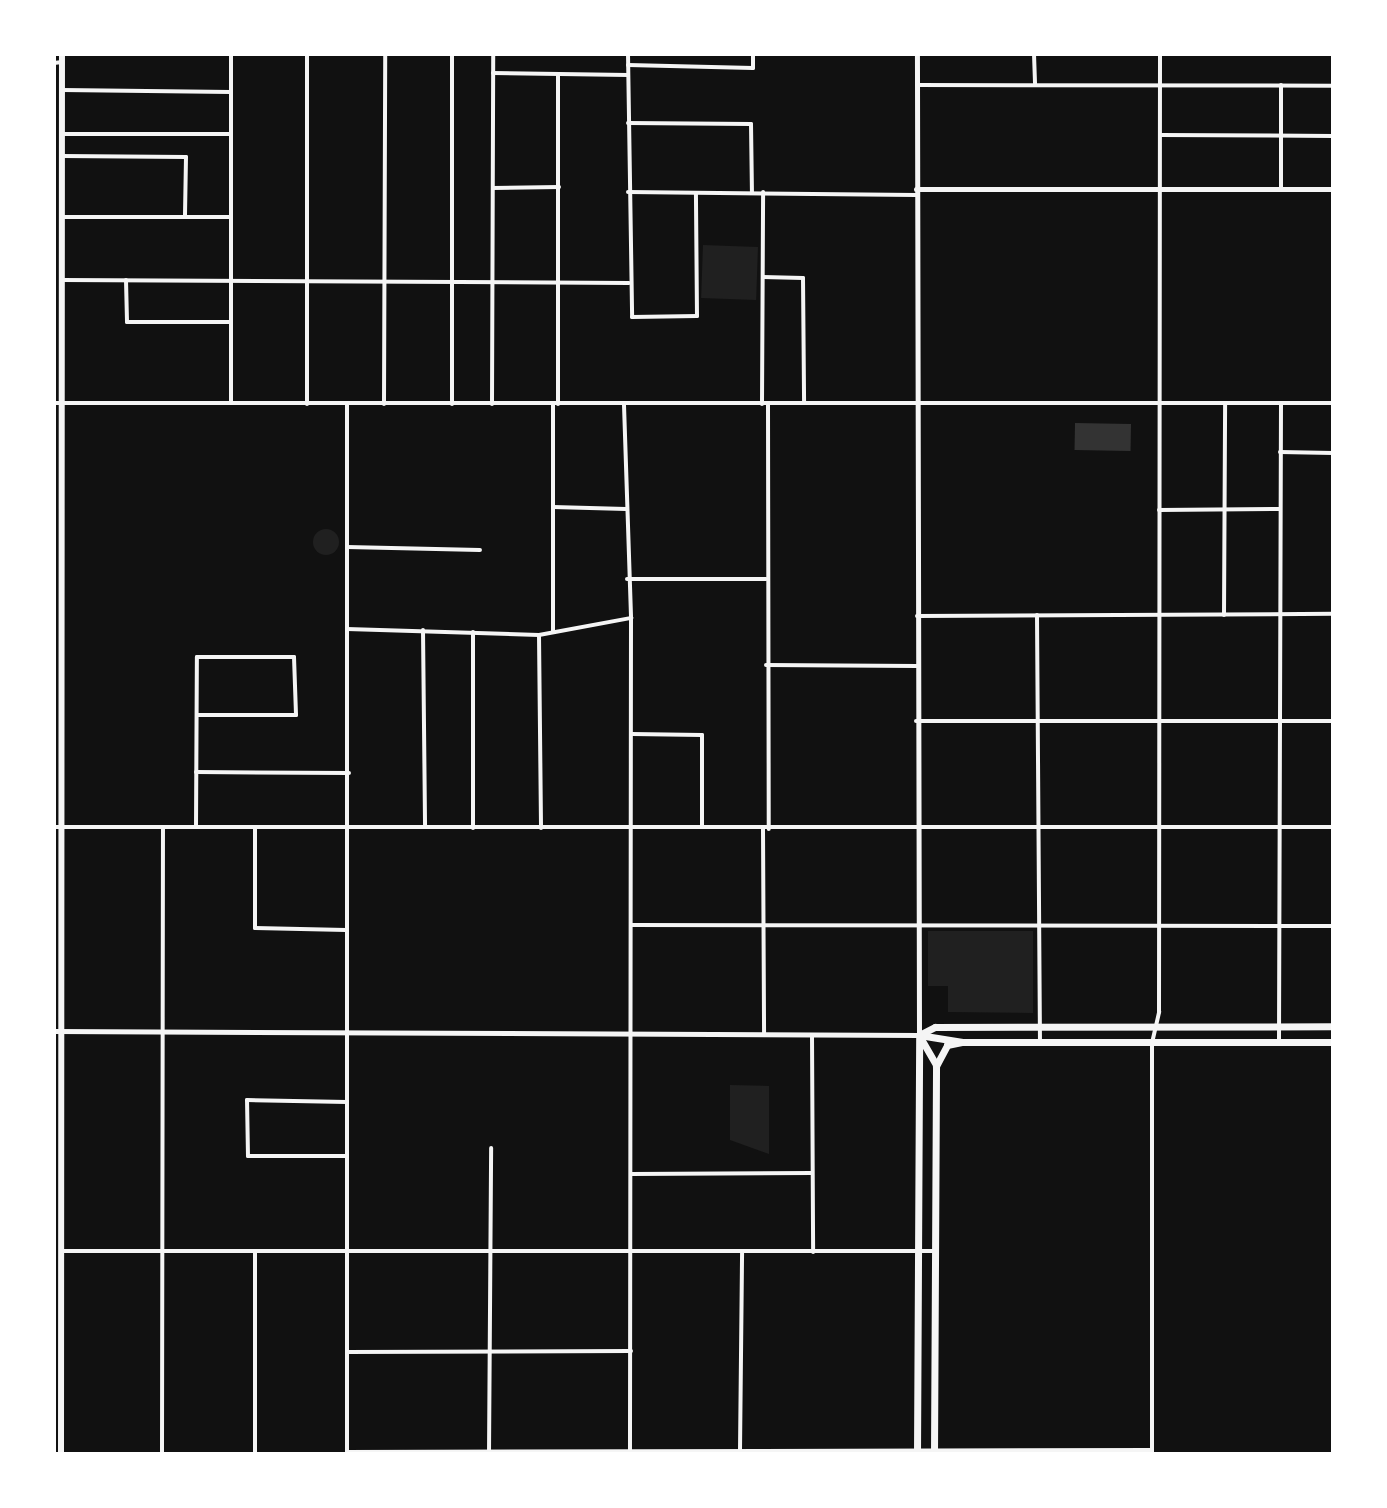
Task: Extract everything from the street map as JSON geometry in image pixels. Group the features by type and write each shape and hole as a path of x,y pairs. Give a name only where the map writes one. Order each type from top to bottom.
{"main road":[{"path":"59,60 62,90 59,130 62,156 58,180 62,217 58,259 62,280 58,292 61,1454"},
{"path":"919,1035 935,1027 1333,1026"},
{"path":"919,1035 962,1042 1333,1042"},
{"path":"919,1035 936,1066"},
{"path":"917,1453 919,1035"},
{"path":"934,1453 936,1066 947,1045 962,1042"}],"street":[{"path":"231,54 231,403"},
{"path":"307,54 307,404"},
{"path":"384,404 385,54"},
{"path":"452,54 452,404"},
{"path":"492,404 493,54"},
{"path":"628,54 629,283 632,317 697,316 696,193"},
{"path":"628,65 753,68 753,54"},
{"path":"58,1031 919,1035 917,54"},
{"path":"1034,54 1035,85"},
{"path":"347,403 347,1453 1152,1452 1152,1043 1159,1026 1160,54"},
{"path":"493,73 628,75"},
{"path":"553,631 558,74"},
{"path":"917,85 1333,86"},
{"path":"1281,85 1281,189"},
{"path":"62,90 231,92"},
{"path":"628,123 751,124 752,192"},
{"path":"59,130 231,134"},
{"path":"1160,135 1333,136"},
{"path":"62,156 186,157 185,217"},
{"path":"493,188 559,187"},
{"path":"628,192 1333,189"},
{"path":"763,192 766,579 766,829 762,925 764,1035"},
{"path":"62,217 231,217"},
{"path":"763,277 803,278 804,404"},
{"path":"62,280 629,283"},
{"path":"126,280 127,322 231,322"},
{"path":"58,403 1333,403"},
{"path":"1224,615 1225,403"},
{"path":"1279,1042 1281,403"},
{"path":"624,404 632,734 630,1452"},
{"path":"1280,452 1333,453"},
{"path":"553,507 626,509"},
{"path":"1159,510 1280,509"},
{"path":"347,547 480,550"},
{"path":"627,579 766,579"},
{"path":"917,616 1333,614"},
{"path":"1037,615 1040,1043"},
{"path":"347,629 539,635 631,618"},
{"path":"423,630 425,827"},
{"path":"473,632 473,828"},
{"path":"539,635 541,828"},
{"path":"196,827 197,657 294,657 296,715 197,715"},
{"path":"766,665 917,666"},
{"path":"916,721 1333,721"},
{"path":"632,734 702,735 702,827"},
{"path":"196,772 349,773"},
{"path":"58,827 1333,827"},
{"path":"162,1454 163,827"},
{"path":"255,827 255,928 346,930"},
{"path":"631,925 1333,926"},
{"path":"812,1035 813,1252"},
{"path":"346,1156 248,1156 247,1100 347,1102"},
{"path":"489,1452 491,1148"},
{"path":"631,1174 813,1173"},
{"path":"59,1255 164,1252 936,1251"},
{"path":"255,1252 255,1454"},
{"path":"740,1451 742,1252"},
{"path":"347,1352 631,1351"}],"shaded area":[{"path":"703,245 758,247 756,300 701,298"},
{"path":"1075,423 1131,424 1131,451 1075,450"},
{"path":"326,529 335,533 339,542 335,551 326,555 317,551 313,542 317,533"},
{"path":"928,931 1033,931 1033,1013 948,1012 948,986 928,986"},
{"path":"730,1085 769,1086 769,1154 730,1140"}]}
